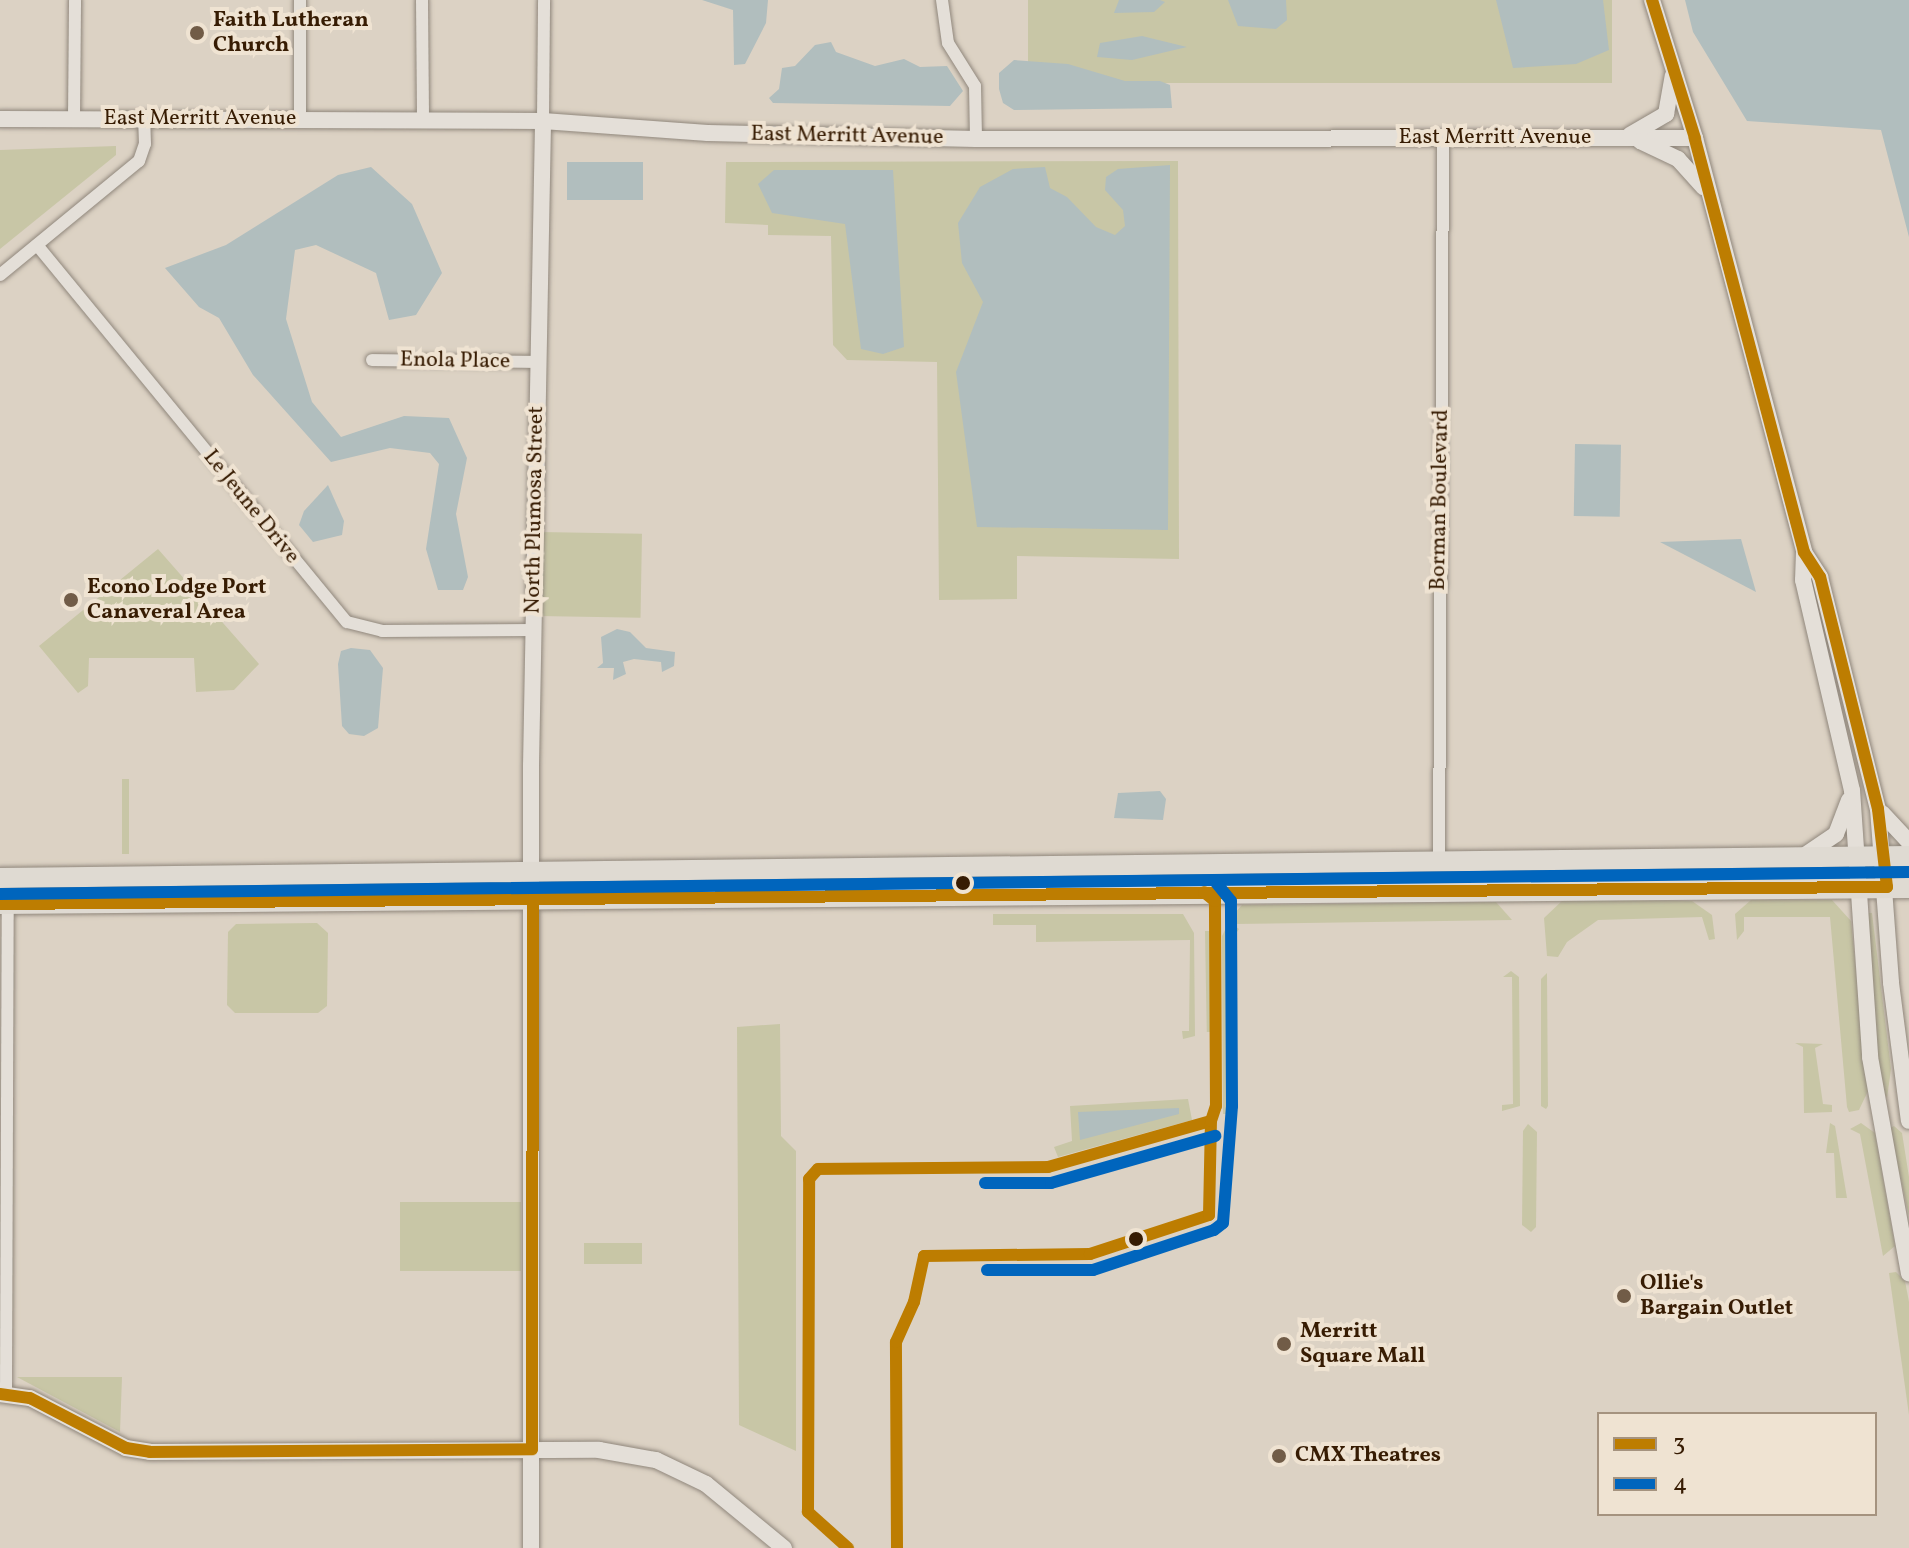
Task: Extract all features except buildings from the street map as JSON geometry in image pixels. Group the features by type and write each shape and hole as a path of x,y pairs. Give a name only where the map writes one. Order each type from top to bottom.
{"main road":[{"path":"0,878 533,869 1909,856"},
{"path":"1528,888 1570,868 1635,860"},
{"path":"1369,890 1424,880 1439,861"},
{"path":"757,897 815,885 836,867"},
{"path":"854,896 865,885 927,867"},
{"path":"4,904 1528,888 1909,888"}],"street":[{"path":"74,119 75,0"},
{"path":"300,0 300,120"},
{"path":"422,0 423,120"},
{"path":"543,121 544,0"},
{"path":"942,0 948,43 975,86 976,139"},
{"path":"1652,0 1695,138 1804,552 1803,580 1852,790 1856,887 1877,1113 1909,1274"},
{"path":"1629,138 1666,114 1673,71"},
{"name":"East Merritt Avenue","path":"0,119 543,121 708,133 976,139 1695,138"},
{"path":"0,275 139,161 145,144 144,119"},
{"name":"North Plumosa Street","path":"531,1548 534,630 543,121"},
{"path":"1629,138 1678,159 1710,196"},
{"name":"Borman Boulevard","path":"1439,861 1443,139"},
{"name":"Le Jeune Drive","path":"37,245 347,622 382,631 534,630"},
{"name":"Enola Place","path":"372,360 537,362"},
{"path":"1804,552 1820,577 1878,809 1887,887 1891,983 1909,1121"},
{"path":"1802,857 1836,834 1852,790"},
{"path":"1878,809 1909,842"},
{"path":"4,904 3,1394 59,1409 126,1448 150,1452 599,1450 656,1460 706,1484 784,1548"}],"shaded area":[{"path":"702,0 768,0 766,23 745,64 734,65 733,10"},
{"path":"1028,0 1612,0 1612,83 1028,83"},
{"path":"1119,0 1165,2 1154,12 1114,13"},
{"path":"1228,0 1286,0 1287,20 1276,29 1238,26"},
{"path":"1496,0 1603,0 1609,50 1576,64 1513,68"},
{"path":"1685,0 1909,0 1909,237 1881,130 1747,121 1693,32"},
{"path":"1142,36 1187,47 1132,60 1097,57 1100,43"},
{"path":"831,42 836,52 875,66 904,59 920,67 947,66 963,91 950,106 773,103 769,98 779,89 782,68 795,66 815,45"},
{"path":"1014,60 1068,64 1125,81 1160,81 1170,85 1172,108 1014,110 1003,103 999,73"},
{"path":"116,146 116,155 0,249 0,150"},
{"path":"1178,161 1179,559 1017,556 1017,599 939,600 937,362 847,360 833,345 831,236 768,235 768,225 725,223 726,162"},
{"path":"567,162 643,162 643,200 567,200"},
{"path":"1170,165 1168,530 977,527 956,372 983,302 962,263 958,223 980,187 1013,169 1045,167 1050,188 1067,197 1096,227 1115,235 1125,226 1123,210 1105,190 1106,177 1118,169"},
{"path":"371,167 412,204 442,273 416,315 389,320 376,273 316,245 295,250 286,319 312,402 341,437 404,416 449,418 467,458 456,514 468,577 463,590 438,590 426,549 439,464 430,453 390,448 331,462 253,375 219,318 199,307 165,268 226,245 338,175"},
{"path":"774,170 893,170 904,347 883,354 861,349 845,224 772,213 758,184"},
{"path":"1575,444 1621,445 1620,517 1574,516"},
{"path":"328,485 344,521 342,535 313,542 299,525 304,511"},
{"path":"540,532 642,534 641,618 539,616"},
{"path":"1741,539 1756,592 1660,542"},
{"path":"158,549 259,664 234,690 196,692 194,658 89,658 88,686 78,693 39,646"},
{"path":"617,629 630,632 646,648 675,652 674,666 662,672 661,662 634,659 623,662 626,674 613,680 614,668 597,668 603,663 601,637"},
{"path":"351,648 370,650 383,668 378,728 364,736 349,734 342,726 338,664 341,651"},
{"path":"122,779 129,779 129,854 122,854"},
{"path":"1160,791 1166,799 1163,820 1114,818 1118,793"},
{"path":"1564,899 1692,901 1712,915 1715,939 1709,940 1702,917 1598,920 1567,942 1558,957 1547,956 1544,918"},
{"path":"1751,900 1832,900 1851,921 1868,1091 1859,1110 1849,1112 1847,1107 1830,917 1744,917 1744,931 1737,940 1735,914"},
{"path":"1496,902 1512,920 1234,924 1232,916 1242,905"},
{"path":"1867,913 1872,913 1891,1069 1887,1098 1879,1085"},
{"path":"993,914 1183,914 1194,933 1195,1036 1183,1039 1182,1031 1189,1031 1190,940 1036,942 1036,925 993,925"},
{"path":"1229,922 1239,929 1233,938 1232,1114 1223,1114 1222,936"},
{"path":"317,923 328,933 327,1006 318,1013 235,1013 227,1005 228,932 236,924"},
{"path":"1205,931 1210,931 1212,1032 1207,1032"},
{"path":"1511,971 1519,977 1520,1106 1502,1111 1502,1105 1513,1104 1512,977 1503,977"},
{"path":"1547,973 1546,1109 1541,1106 1541,979"},
{"path":"780,1024 781,1136 796,1151 796,1451 739,1425 737,1027"},
{"path":"1795,1043 1823,1044 1815,1048 1823,1104 1832,1105 1832,1112 1804,1113 1803,1047"},
{"path":"1188,1099 1192,1120 1058,1157 1054,1147 1072,1141 1070,1106"},
{"path":"1179,1108 1179,1114 1080,1140 1078,1112"},
{"path":"1830,1123 1835,1126 1847,1198 1836,1198 1834,1153 1826,1153"},
{"path":"1861,1123 1875,1133 1895,1246 1883,1256 1860,1134 1850,1129"},
{"path":"1528,1124 1537,1132 1536,1227 1531,1232 1522,1225 1523,1131"},
{"path":"1894,1126 1902,1133 1909,1177 1909,1216 1899,1171 1891,1158 1890,1128"},
{"path":"400,1202 521,1202 521,1271 400,1271"},
{"path":"584,1243 642,1243 642,1264 584,1264"},
{"path":"1896,1272 1905,1281 1909,1302 1909,1415 1889,1273"},
{"path":"17,1377 122,1377 120,1432"}],"transit line":[{"name":"3","path":"0,904 1887,887 1878,809 1820,577 1804,552 1695,138 1652,0"},
{"name":"4","path":"0,894 1909,872"},
{"name":"4","path":"987,1270 1093,1270 1214,1230 1223,1223 1232,1106 1231,901 1214,880"},
{"name":"3","path":"897,1548 896,1342 914,1302 924,1256 1090,1254 1209,1215 1211,1121 1216,1106 1215,901 1204,892"},
{"name":"3","path":"0,1394 30,1398 126,1448 150,1452 532,1449 533,899"},
{"name":"3","path":"848,1548 808,1512 809,1179 818,1169 1048,1167 1211,1121"},
{"name":"4","path":"985,1183 1051,1183 1215,1136"}],"place":[{"name":"Faith Lutheran Church","path":"197,33"},
{"name":"Econo Lodge Port Canaveral Area","path":"71,600"},
{"name":"Ollie's Bargain Outlet","path":"1624,1296"},
{"name":"Merritt Square Mall","path":"1284,1344"},
{"name":"CMX Theatres","path":"1279,1456"}]}
